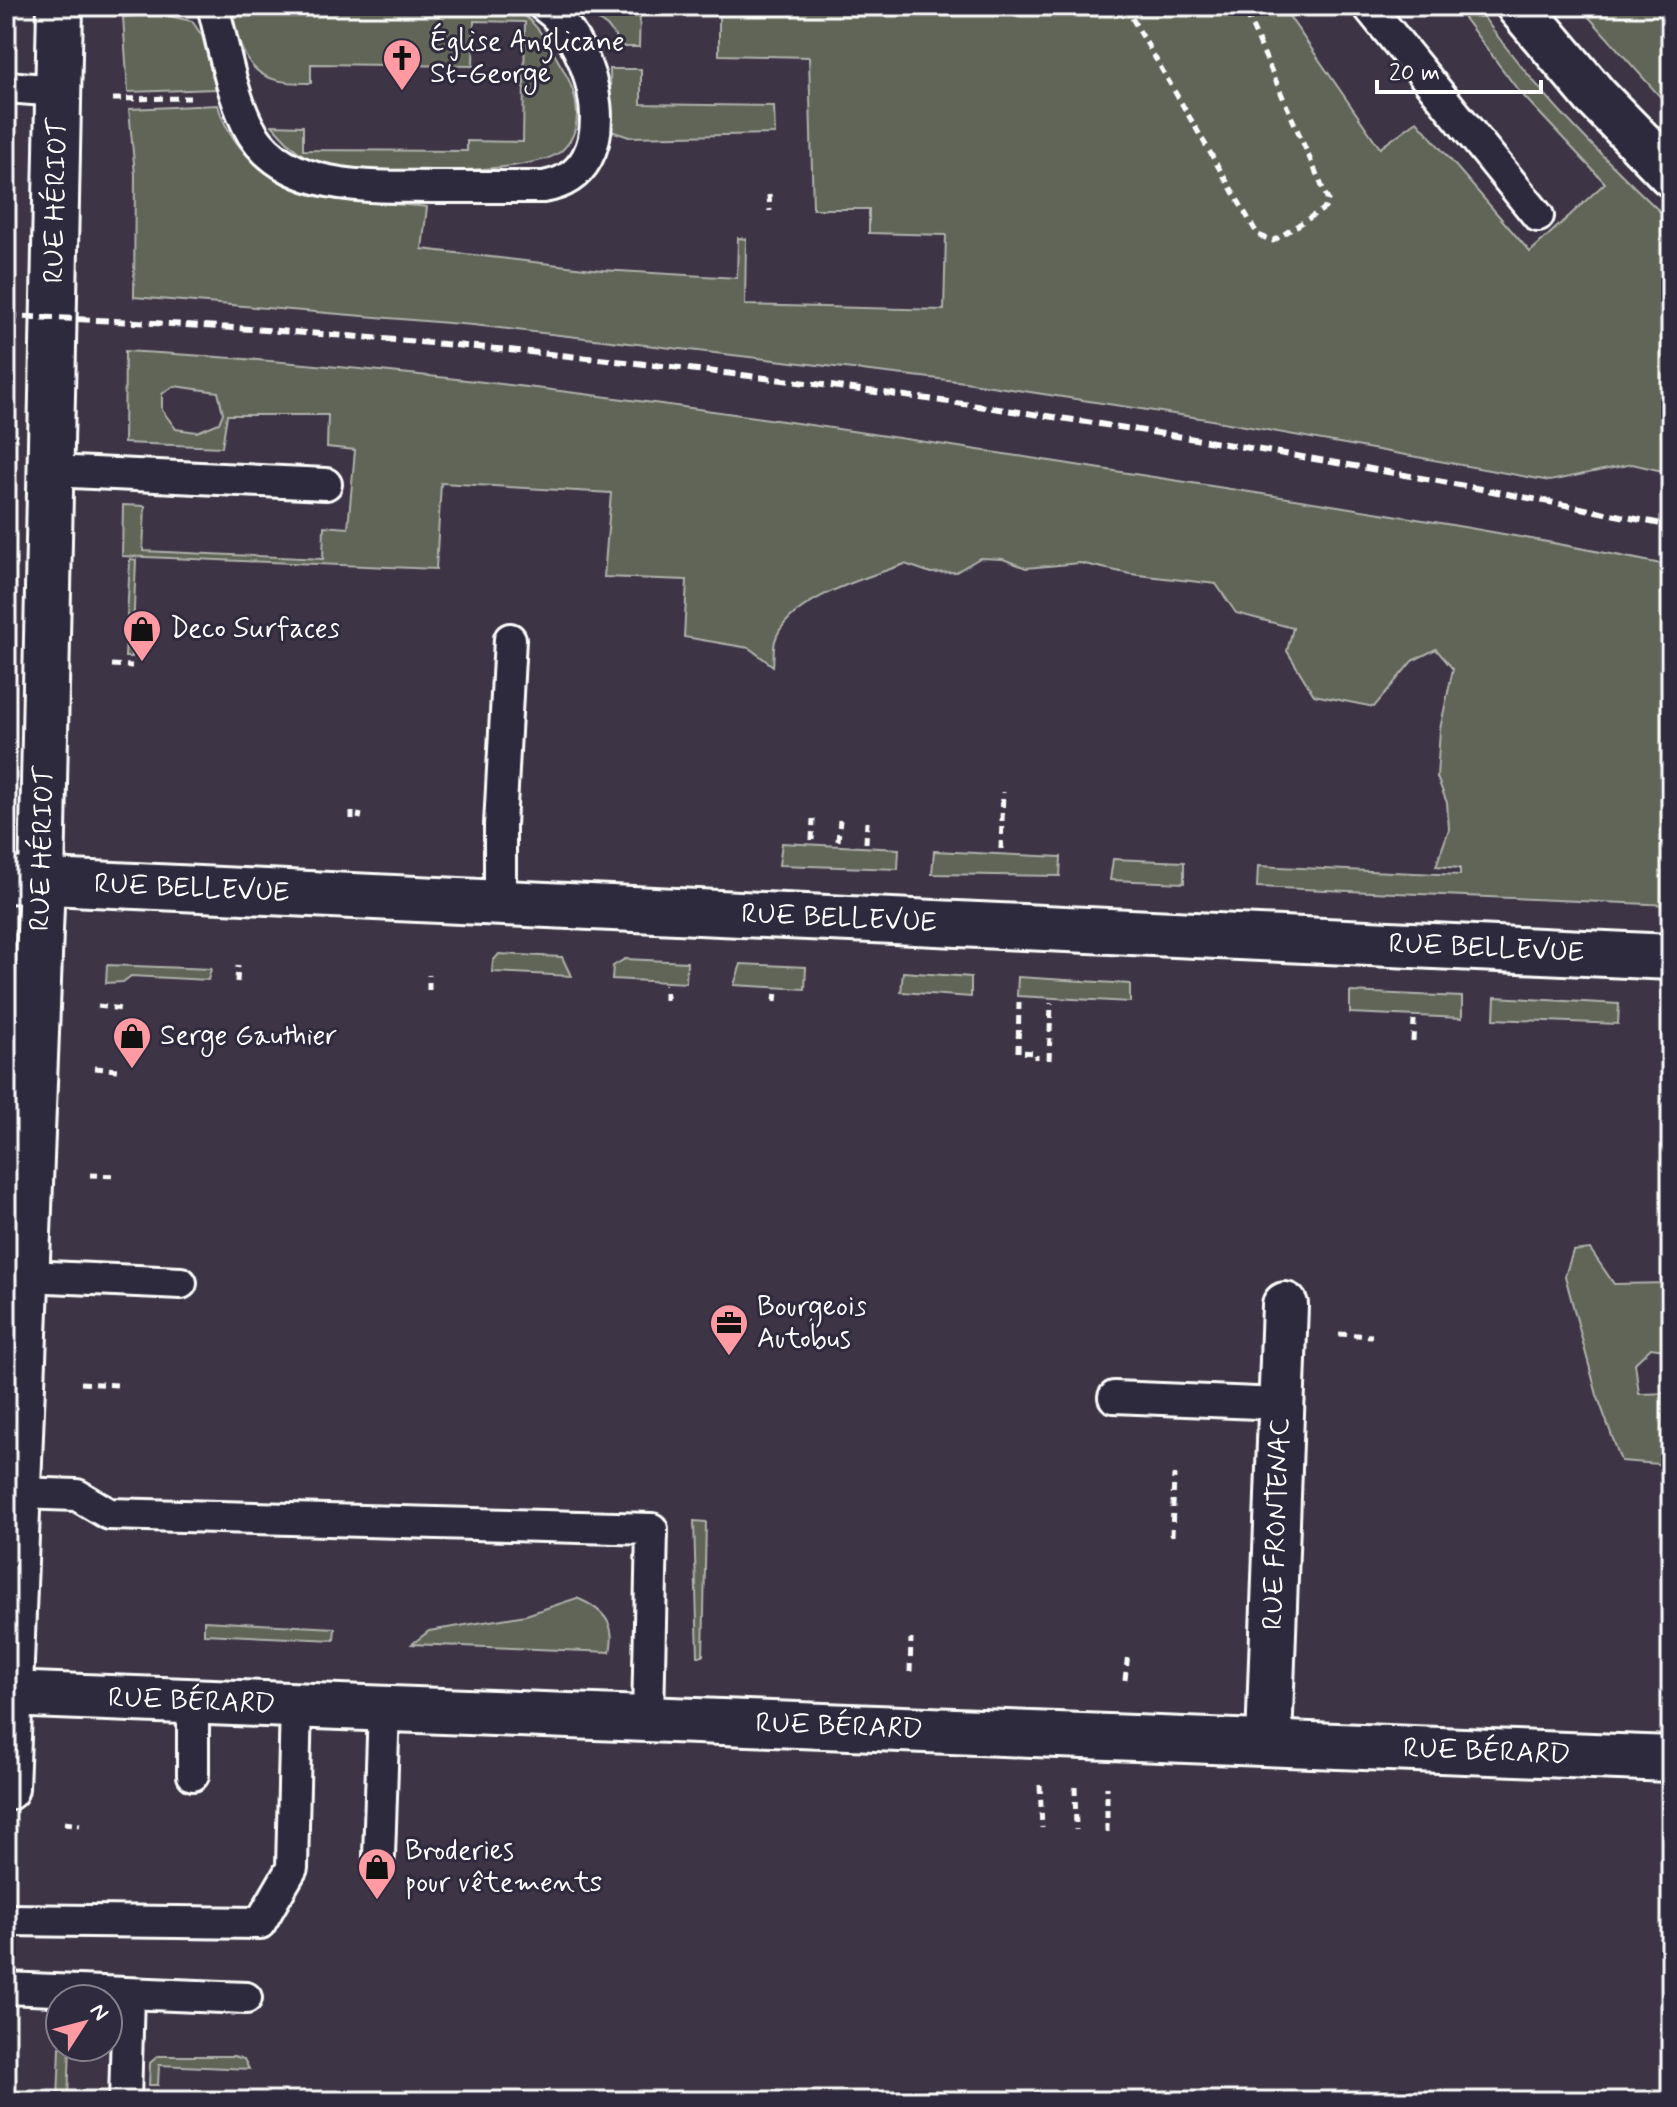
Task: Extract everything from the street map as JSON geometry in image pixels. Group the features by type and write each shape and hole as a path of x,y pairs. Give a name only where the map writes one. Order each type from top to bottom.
{"street":[{"name":"RUE HÉRIOT","path":"6,1788 18,1493 24,880 51,471 60,6"},
{"path":"1519,6 1595,96 1671,174"},
{"name":"RUE BELLEVUE","path":"24,880 1671,957"},
{"name":"RUE FRONTENAC","path":"1269,1742 1285,1305"},
{"name":"RUE BÉRARD","path":"8,1694 1671,1759"}],"lane":[{"path":"213,6 247,125 262,146 287,165 315,178 353,186 527,187 558,185 573,176 589,155 596,131 591,77 576,43 544,6"},
{"path":"1368,6 1538,216"},
{"path":"6,87 59,91"},
{"path":"51,471 326,484"},
{"path":"500,902 500,825 510,639"},
{"path":"20,1266 181,1283"},
{"path":"1114,1397 1282,1404"},
{"path":"18,1493 77,1495 109,1514 652,1529 648,1717"},
{"path":"193,1699 193,1775"},
{"path":"6,1920 260,1923 292,1868 296,1703"},
{"path":"379,1856 384,1707"},
{"path":"6,1988 246,1998"},
{"path":"125,2101 128,1994"}],"path":[{"path":"1125,6 1258,235 1265,241 1273,241 1325,208 1328,200 1243,6"},
{"path":"113,99 201,98"},
{"path":"769,195 770,211"},
{"path":"112,665 132,666"},
{"path":"1001,849 1003,792"},
{"path":"812,840 813,819"},
{"path":"838,841 840,820"},
{"path":"866,843 867,822"},
{"path":"237,982 238,966"},
{"path":"429,975 429,990"},
{"path":"666,985 666,1000"},
{"path":"775,1002 776,991"},
{"path":"1019,1002 1018,1052 1036,1053 1036,1059"},
{"path":"1049,1060 1051,1003"},
{"path":"98,1006 121,1009"},
{"path":"1413,1041 1414,1020"},
{"path":"95,1068 118,1070"},
{"path":"90,1175 116,1176"},
{"path":"1339,1334 1372,1336"},
{"path":"81,1383 118,1385"},
{"path":"1172,1536 1174,1475"},
{"path":"910,1672 911,1639"},
{"path":"1125,1680 1128,1653"},
{"path":"1664,1704 1666,1669"},
{"path":"1040,1785 1042,1828"},
{"path":"1075,1786 1076,1830"},
{"path":"1107,1787 1107,1832"},
{"path":"64,1823 80,1825"}],"green space":[{"path":"232,6 508,6 534,24 568,79 577,112 574,133 560,152 543,160 481,169 405,171 340,167 312,161 272,125 303,126 303,150 467,151 467,141 523,142 525,22 474,21 473,66 311,64 311,83 291,82 275,80 254,68 241,46 228,12"},
{"path":"579,6 1282,6 1380,148 1417,121 1530,252 1605,183 1518,90 1455,6 1476,6 1543,92 1671,222 1671,473 1632,464 1550,481 1206,419 965,382 473,325 134,297 135,175 129,109 218,105 231,134 252,160 293,189 335,199 427,207 422,249 602,270 737,278 738,238 746,239 745,305 944,310 946,235 869,233 869,209 813,209 809,57 719,55 719,13 640,12 639,47 624,47 607,26"},
{"path":"1579,6 1671,6 1671,109"},
{"path":"160,14 192,21 202,36 216,89 128,92 123,17"},
{"path":"610,69 641,69 641,104 774,106 775,134 629,137 611,131"},
{"path":"125,351 354,368 582,394 1037,459 1355,509 1671,566 1671,905 1257,887 1258,866 1460,875 1460,868 1436,866 1449,829 1447,803 1437,777 1440,729 1453,669 1436,649 1412,661 1374,707 1314,695 1287,651 1293,628 1236,613 1216,584 1130,574 1080,563 1026,568 1003,559 980,558 956,572 931,573 905,564 831,592 795,613 783,626 775,641 773,666 749,648 684,637 687,580 604,577 611,493 441,483 436,569 122,556 123,505 145,506 143,551 323,559 324,526 348,528 355,450 327,447 328,415 227,415 222,447 124,443","holes":["174,386 218,392 223,413 219,423 197,432 176,429 162,410 162,394"]},
{"path":"130,559 136,560 132,657 125,657"},
{"path":"782,843 899,849 898,869 779,865"},
{"path":"934,851 1061,857 1060,876 932,874"},
{"path":"1113,859 1184,862 1184,883 1110,880"},
{"path":"499,954 562,957 571,976 492,972 493,961"},
{"path":"625,959 687,962 686,983 612,979 613,966"},
{"path":"741,964 806,967 805,989 734,985"},
{"path":"107,965 211,969 208,980 131,976 123,982 106,983"},
{"path":"903,972 971,977 971,997 901,992"},
{"path":"1018,977 1130,984 1130,1002 1017,996"},
{"path":"1350,992 1462,997 1462,1018 1350,1013"},
{"path":"1495,997 1619,1004 1618,1024 1494,1019"},
{"path":"1590,1249 1614,1284 1671,1283 1671,1351 1651,1348 1635,1363 1639,1394 1671,1393 1671,1465 1621,1461 1597,1395 1565,1276 1573,1251"},
{"path":"694,1521 706,1522 703,1656 698,1656"},
{"path":"577,1598 606,1618 611,1632 610,1652 412,1644 429,1631 526,1615"},
{"path":"204,1621 335,1628 334,1640 204,1634"},
{"path":"158,2056 234,2056 244,2059 249,2069 159,2065 158,2085 149,2085 150,2063"},
{"path":"59,2063 69,2063 68,2101 58,2101"}],"railway":[{"path":"6,316 425,342 843,388 1258,449 1671,526"}],"place":[{"name":"Église Anglicane St-George","path":"402,92"},
{"name":"Deco Surfaces","path":"142,663"},
{"name":"Serge Gauthier","path":"132,1070"},
{"name":"Bourgeois Autobus","path":"729,1357"},
{"name":"Broderies pour vêtements","path":"377,1901"}]}
